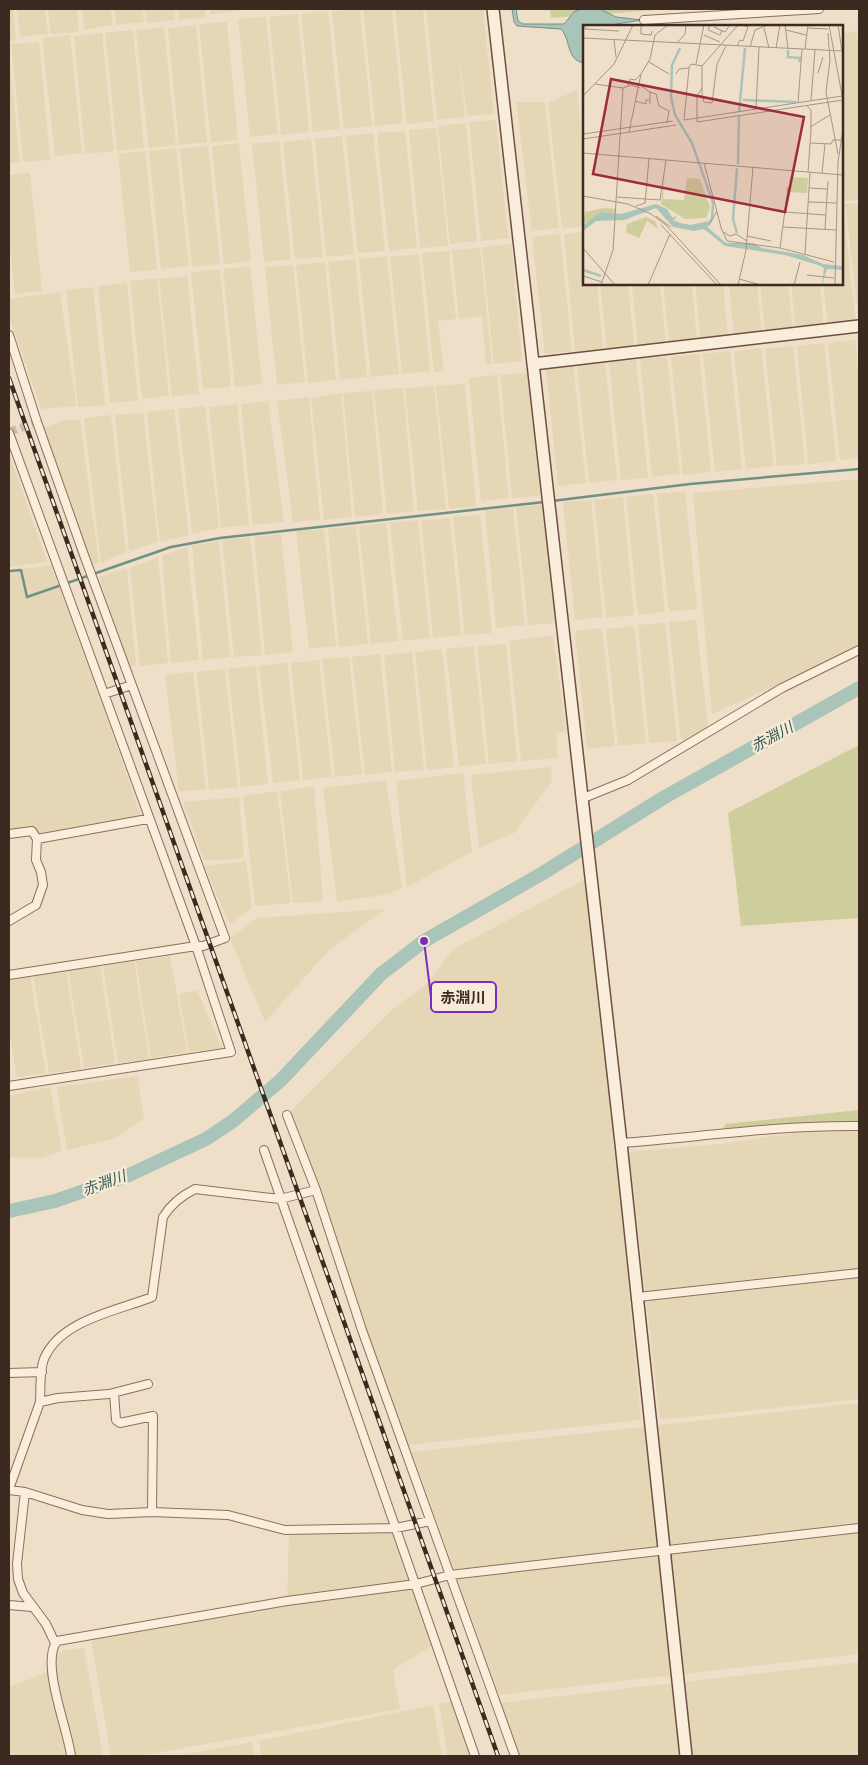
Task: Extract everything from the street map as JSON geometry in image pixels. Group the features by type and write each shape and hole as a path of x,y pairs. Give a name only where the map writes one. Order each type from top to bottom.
{"street":[{"path":"493,9 564,626 582,803 638,1297 663,1551 686,1756"},
{"path":"644,20 819,9"},
{"path":"533,364 859,326"},
{"path":"9,335 56,476 225,938 203,946 9,975"},
{"path":"9,433 196,946 231,1052 9,1086"},
{"path":"582,803 628,780 782,688 859,650"},
{"path":"104,694 132,685"},
{"path":"36,839 149,820"},
{"path":"9,834 32,831 36,839 36,860 41,872 43,885 36,904 9,921"},
{"path":"287,1115 316,1190 362,1330 515,1756"},
{"path":"621,1143 793,1127 859,1126"},
{"path":"264,1150 475,1756"},
{"path":"316,1190 280,1199 195,1189 182,1196 170,1206 164,1217 152,1297 90,1318 51,1345 44,1361 40,1402 9,1490 25,1492 82,1510 108,1514 152,1512 228,1515 285,1530 396,1528 430,1521"},
{"path":"638,1297 859,1273"},
{"path":"9,1373 42,1372"},
{"path":"40,1402 58,1398 114,1393 148,1384"},
{"path":"114,1393 116,1420 120,1423 152,1416 152,1512"},
{"path":"25,1492 17,1564 18,1579 23,1593 46,1624 55,1643 51,1670 71,1756"},
{"path":"55,1643 57,1641 287,1601 416,1584 450,1575 859,1528"},
{"path":"9,1605 32,1606"}],"shaded area":[{"path":"9,9 13,9 16,41 9,41"},
{"path":"17,9 45,9 48,34 20,37"},
{"path":"48,9 77,9 79,32 51,34"},
{"path":"82,9 111,9 112,25 84,30"},
{"path":"115,9 142,9 144,22 116,25"},
{"path":"145,9 174,9 175,20 147,23"},
{"path":"178,9 205,9 206,17 179,20"},
{"path":"210,9 238,9 238,11 210,14"},
{"path":"360,9 372,126 344,129 332,11"},
{"path":"363,9 392,9 403,123 375,126"},
{"path":"395,9 423,9 434,121 407,124"},
{"path":"426,9 483,9 494,114 467,116 458,47 465,117 437,120"},
{"path":"512,9 516,9 518,21 523,24 564,24 574,12 581,9 600,9 616,17 642,20 614,25 583,25 583,63 578,61 571,54 561,29 517,26 514,22"},
{"path":"550,9 670,9 551,18"},
{"path":"328,11 340,129 313,132 301,14"},
{"path":"298,14 309,132 281,135 269,17"},
{"path":"266,17 278,134 250,137 238,19"},
{"path":"227,22 238,140 211,142 199,24"},
{"path":"196,25 207,142 179,145 168,28"},
{"path":"164,27 176,145 149,148 136,30"},
{"path":"133,30 144,148 117,151 105,33"},
{"path":"857,31 859,55 859,200 845,201 843,179 843,33"},
{"path":"102,33 114,151 85,154 74,36"},
{"path":"70,35 82,153 55,156 42,38"},
{"path":"39,42 50,160 23,162 11,44"},
{"path":"9,54 20,162 9,163"},
{"path":"577,90 583,153 583,226 562,229 548,103"},
{"path":"516,102 545,102 559,228 532,231"},
{"path":"496,120 508,238 481,241 469,122"},
{"path":"466,123 477,241 450,244 438,126"},
{"path":"436,128 448,246 420,248 409,130"},
{"path":"405,131 417,248 389,251 377,133"},
{"path":"373,133 385,251 358,253 346,136"},
{"path":"342,136 354,254 326,257 315,139"},
{"path":"311,139 323,257 295,259 283,142"},
{"path":"279,141 291,259 264,262 252,144"},
{"path":"239,143 251,261 224,264 212,146"},
{"path":"208,146 220,264 192,267 180,149"},
{"path":"176,148 189,266 161,269 149,151"},
{"path":"145,151 157,270 130,272 118,154"},
{"path":"30,173 42,291 15,294 9,238 9,175"},
{"path":"859,203 859,322 845,204"},
{"path":"843,204 856,324 828,327 823,285 843,285"},
{"path":"583,232 583,285 597,285 603,349 575,352 564,234"},
{"path":"560,234 572,351 545,354 532,237"},
{"path":"511,244 522,361 494,364 482,247"},
{"path":"480,248 492,364 486,365 482,316 459,319 452,250"},
{"path":"449,251 456,319 438,321 444,371 434,372 422,253"},
{"path":"419,254 430,371 402,374 390,257"},
{"path":"387,256 399,374 371,377 359,259"},
{"path":"355,259 367,377 340,380 328,262"},
{"path":"325,262 336,380 308,383 296,265"},
{"path":"293,265 305,382 277,385 265,267"},
{"path":"250,266 262,384 235,387 223,269"},
{"path":"220,269 231,387 203,389 191,272"},
{"path":"187,276 199,394 172,396 159,279"},
{"path":"157,278 169,396 142,399 130,281"},
{"path":"127,283 138,401 110,403 98,286"},
{"path":"600,285 628,285 634,346 607,349"},
{"path":"632,285 660,285 666,343 638,346"},
{"path":"663,285 692,285 697,341 669,343"},
{"path":"695,285 723,285 728,338 701,341"},
{"path":"729,285 757,285 762,333 734,335"},
{"path":"760,285 788,285 793,330 765,333"},
{"path":"791,285 820,285 824,328 796,330"},
{"path":"93,287 105,405 78,407 66,290"},
{"path":"60,292 76,406 41,409 9,317 9,299"},
{"path":"855,340 859,379 859,458 840,460 828,343"},
{"path":"824,343 836,461 808,464 797,346"},
{"path":"793,346 805,464 777,466 765,349"},
{"path":"761,348 774,466 746,469 734,351"},
{"path":"730,351 742,469 715,472 703,354"},
{"path":"699,354 711,472 683,475 671,357"},
{"path":"667,357 680,474 652,477 640,359"},
{"path":"636,360 648,478 621,480 609,362"},
{"path":"605,363 617,480 589,483 577,366"},
{"path":"573,365 586,483 558,486 546,368"},
{"path":"528,373 540,496 512,498 500,375"},
{"path":"497,375 509,498 481,501 469,378"},
{"path":"465,384 476,506 449,509 436,386"},
{"path":"434,386 446,509 418,511 405,388"},
{"path":"403,388 414,511 387,514 374,390"},
{"path":"372,391 383,514 355,517 343,393"},
{"path":"341,393 352,517 324,520 311,398"},
{"path":"309,397 320,520 293,522 277,401"},
{"path":"268,401 284,522 253,525 241,404"},
{"path":"237,404 249,525 221,528 209,407"},
{"path":"205,406 219,528 192,534 178,409"},
{"path":"174,409 189,535 160,542 147,412"},
{"path":"143,413 158,542 129,551 115,415"},
{"path":"111,415 126,552 101,563 84,418"},
{"path":"68,419 80,420 99,563 93,564 81,539 40,429"},
{"path":"9,453 47,562 9,567"},
{"path":"859,479 859,648 712,714 693,493"},
{"path":"685,491 697,609 669,612 657,494"},
{"path":"653,494 665,612 638,615 626,497"},
{"path":"623,497 634,615 606,618 594,500"},
{"path":"591,500 603,617 575,620 563,502"},
{"path":"543,504 555,623 528,625 516,507"},
{"path":"513,507 525,625 496,628 485,510"},
{"path":"480,515 492,633 465,635 453,517"},
{"path":"450,518 461,635 433,638 421,521"},
{"path":"418,520 430,638 403,641 390,523"},
{"path":"386,523 398,641 371,644 359,526"},
{"path":"356,526 368,644 339,647 328,529"},
{"path":"324,529 336,646 309,649 296,531"},
{"path":"281,534 293,652 265,655 254,537"},
{"path":"250,537 262,655 234,657 222,540"},
{"path":"219,541 230,657 203,660 192,546"},
{"path":"187,547 199,660 171,663 162,556"},
{"path":"158,557 168,663 140,666 130,568"},
{"path":"51,565 99,694 142,820 53,835 32,831 9,833 9,571"},
{"path":"127,568 136,666 128,667 99,577"},
{"path":"696,620 709,737 681,740 669,622"},
{"path":"665,623 677,741 649,743 638,625"},
{"path":"634,626 646,743 618,746 606,629"},
{"path":"602,628 615,746 587,749 575,631"},
{"path":"553,635 566,731 556,733 558,758 521,761 509,641"},
{"path":"506,644 517,761 489,764 477,646"},
{"path":"474,646 486,764 459,766 446,649"},
{"path":"442,649 454,767 427,770 415,652"},
{"path":"412,652 424,770 395,772 384,655"},
{"path":"380,654 392,772 365,775 352,657"},
{"path":"349,657 362,774 335,777 322,659"},
{"path":"319,660 332,777 303,780 291,663"},
{"path":"287,662 300,780 273,783 259,666"},
{"path":"256,666 268,784 241,787 228,669"},
{"path":"225,669 238,787 209,790 197,672"},
{"path":"193,672 206,789 179,792 165,675"},
{"path":"859,745 859,918 741,926 728,813"},
{"path":"551,767 552,781 514,833 479,848 471,775"},
{"path":"463,773 472,852 407,887 396,781"},
{"path":"386,780 402,888 389,894 337,902 323,788"},
{"path":"314,786 323,901 293,903 280,792"},
{"path":"277,791 291,903 255,906 243,796"},
{"path":"239,797 244,858 204,861 183,802"},
{"path":"246,861 252,908 230,924 204,866"},
{"path":"590,877 641,1420 408,1445 287,1115 394,1008 428,983 453,949"},
{"path":"385,909 329,950 265,1022 230,938 257,918"},
{"path":"170,956 187,1052 151,1058 136,961"},
{"path":"134,961 149,1059 118,1063 103,966"},
{"path":"100,965 115,1063 84,1068 68,970"},
{"path":"66,969 81,1069 49,1073 33,975"},
{"path":"30,974 46,1073 17,1077 9,1031 9,978"},
{"path":"197,990 222,1048 189,1052 179,994"},
{"path":"137,1076 144,1119 115,1138 67,1150 57,1087"},
{"path":"50,1087 62,1151 42,1158 9,1157 9,1096"},
{"path":"859,1110 859,1128 720,1134 726,1124"},
{"path":"859,1130 859,1399 660,1420 629,1152 719,1144 803,1132"},
{"path":"859,1403 859,1654 499,1695 412,1452"},
{"path":"392,1527 433,1645 393,1670 400,1709 139,1756 111,1756 91,1641 287,1601 289,1535"},
{"path":"84,1648 103,1756 9,1756 9,1687 51,1671 54,1655 64,1650"},
{"path":"859,1662 859,1756 518,1756 500,1703"},
{"path":"454,1701 472,1756 448,1756 439,1704"},
{"path":"433,1705 442,1756 262,1756 259,1741"},
{"path":"252,1742 255,1756 177,1756"}],"waterway":[{"path":"552,501 690,484 859,469"},
{"path":"9,571 21,570 27,597 171,547 220,538 544,502"},
{"name":"赤淵川","path":"9,1211 55,1201 129,1175 206,1139 233,1121 280,1081 381,974 424,941 543,873 663,798 859,688"}],"tunnel":[{"path":"9,432 37,422"}],"railway":[{"path":"9,378 498,1756"}],"place":[{"name":"赤淵川","path":"424,941"}]}
